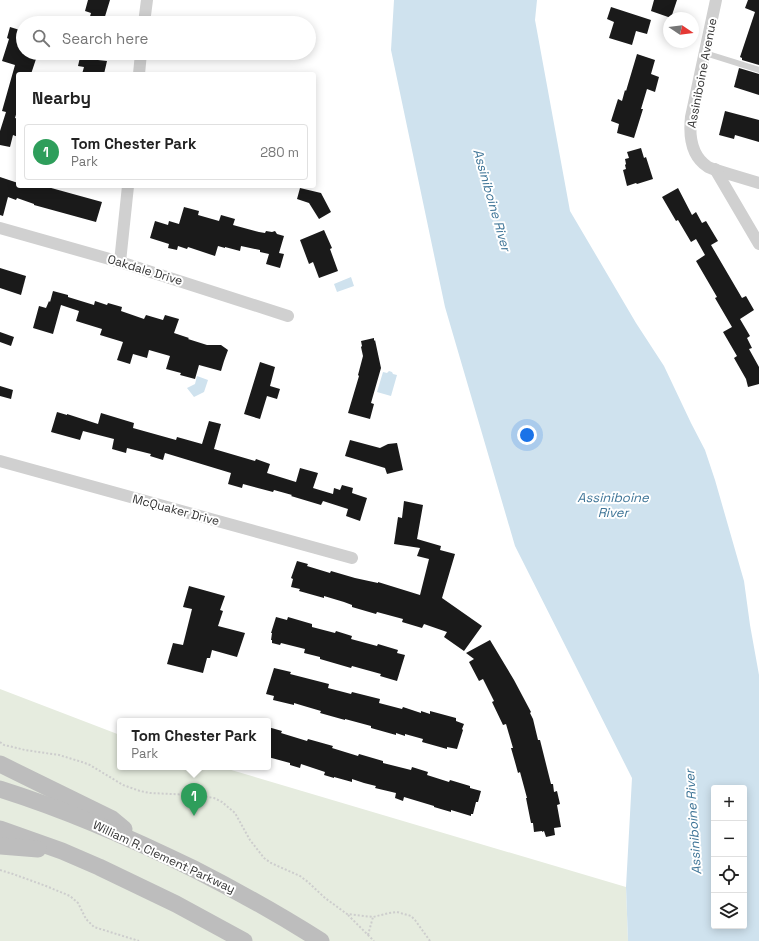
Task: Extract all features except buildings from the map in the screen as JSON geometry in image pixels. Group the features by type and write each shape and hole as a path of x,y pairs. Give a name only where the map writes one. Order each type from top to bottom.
{"main road":[{"path":"0,764 112,819 139,843"},
{"name":"William R. Clement Parkway","path":"0,789 65,811 139,843 248,898 321,941"},
{"path":"0,829 62,851 99,867 176,904 244,941"},
{"path":"0,846 62,851"}],"street":[{"path":"145,16 147,0"},
{"name":"Assiniboine Avenue","path":"716,0 691,117 690,133 696,156 714,170 759,244"},
{"path":"139,72 140,60"},
{"path":"714,170 759,183"},
{"path":"120,262 128,188"},
{"name":"Oakdale Drive","path":"0,228 120,262 288,316"},
{"name":"McQuaker Drive","path":"0,461 352,558"}],"lane":[{"path":"705,53 759,70"}],"path":[{"path":"0,742 4,745 25,750 59,755 86,764 100,770 123,785 140,791 159,794 204,796 214,798 222,802 235,813 250,840 264,858 271,863 300,876 308,882 325,898 347,914 374,941"},
{"path":"0,870 70,896 78,903 86,920 94,927 139,941"},
{"path":"347,914 373,917 397,912 411,916 430,941"},
{"path":"368,935 373,917"}],"shaded area":[{"path":"0,689 117,734 117,770 231,770 626,887 628,941 0,941"}],"water":[{"name":"Assiniboine River","path":"394,0 537,0 535,20 570,211 636,323 664,366 705,450 744,581 759,675 759,941 628,941 626,887 632,778 515,546 445,307 391,50"},
{"path":"351,277 354,286 337,292 334,284"},
{"path":"389,371 397,375 391,396 377,392 383,372 387,373"},
{"path":"197,376 208,380 204,392 194,397 187,388 195,384"}],"place":[{"name":"Tom Chester Park","path":"194,816"}]}
